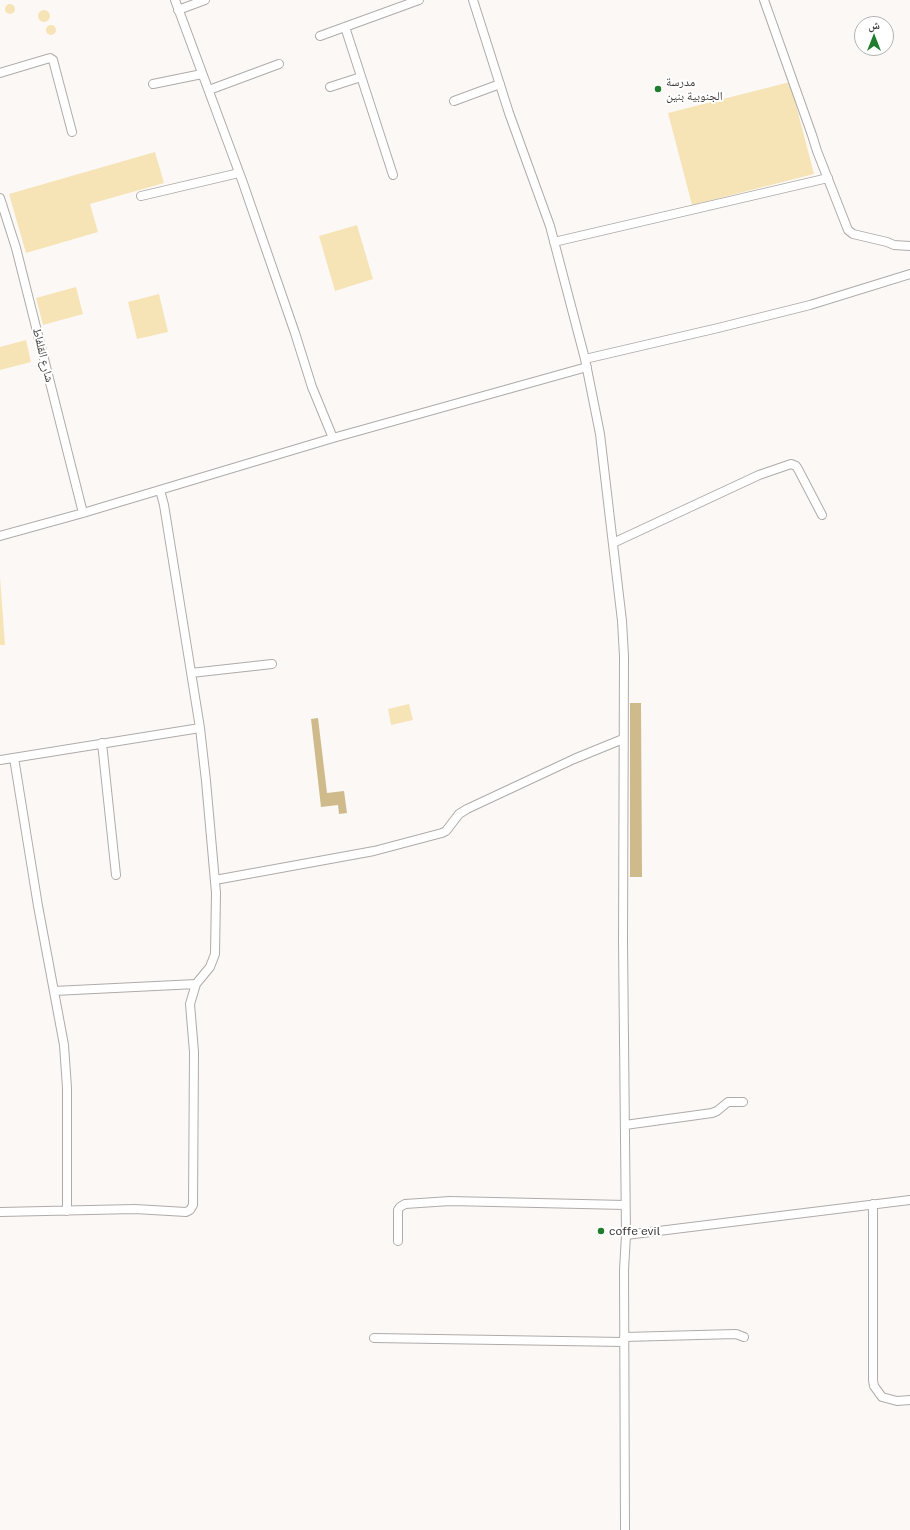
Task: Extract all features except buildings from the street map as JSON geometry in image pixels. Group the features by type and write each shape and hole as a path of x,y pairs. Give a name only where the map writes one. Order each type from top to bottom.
{"street":[{"path":"175,0 239,173 295,333 312,387 333,438"},
{"path":"178,10 205,0"},
{"path":"320,36 419,0"},
{"path":"473,0 554,242 586,363 600,434 622,621 624,656 624,1125 626,1235 624,1270 624,1339 626,1530"},
{"path":"764,0 817,151 848,230 853,234 894,245 910,246"},
{"path":"344,27 393,175"},
{"path":"0,73 50,58 53,60 72,132"},
{"path":"209,90 279,64"},
{"path":"153,84 202,74"},
{"path":"330,87 361,78"},
{"path":"454,101 500,84"},
{"path":"141,196 239,173"},
{"path":"554,242 828,178"},
{"name":"شارع القلفاط","path":"0,198 16,248 83,513"},
{"path":"0,536 83,513 586,363 810,305 910,274"},
{"path":"613,543 759,475 791,464 796,466 798,469 822,515"},
{"path":"0,1212 135,1210 186,1212 192,1207 194,1052 190,1004 196,984 212,963 215,954 215,880 200,728 164,505 160,490"},
{"path":"190,673 272,664"},
{"path":"0,760 200,728"},
{"path":"215,880 366,853 442,834 459,814 468,809 574,759 623,739"},
{"path":"102,743 116,875"},
{"path":"14,758 38,906 64,1045 67,1088 68,1211"},
{"path":"54,991 196,984"},
{"path":"624,1125 712,1113 728,1102 743,1102"},
{"path":"626,1235 910,1200"},
{"path":"398,1241 398,1210 400,1206 405,1204 450,1201 625,1205"},
{"path":"873,1204 874,1386 882,1396 897,1401 910,1400"},
{"path":"374,1338 624,1339 736,1334 744,1337"}],"shaded area":[{"path":"10,4 15,9 10,14 5,9"},
{"path":"42,10 46,10 50,16 46,22 42,22 38,18 38,14"},
{"path":"51,25 56,30 51,35 46,30"},
{"path":"790,82 814,174 692,205 668,113"},
{"path":"155,152 164,183 90,204 98,232 26,253 9,194"},
{"path":"357,225 373,279 335,291 319,236"},
{"path":"76,287 83,314 43,325 36,298"},
{"path":"159,294 168,332 137,339 128,302"},
{"path":"26,340 31,362 0,370 0,347"},
{"path":"0,577 5,645 0,645"},
{"path":"630,703 641,703 642,877 630,877"},
{"path":"409,704 413,720 391,725 388,709"},
{"path":"318,718 327,793 344,791 347,813 339,814 338,805 321,807 311,719"}],"place":[{"name":"مدرسة الجنوبية بنين","path":"658,89"},
{"name":"coffe evil","path":"601,1231"}]}
